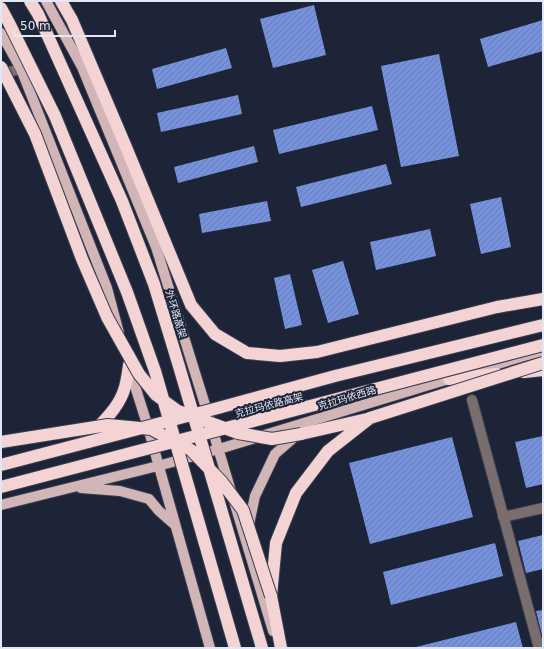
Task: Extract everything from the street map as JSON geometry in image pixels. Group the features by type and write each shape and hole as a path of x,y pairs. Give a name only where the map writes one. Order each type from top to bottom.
{"highway":[{"name":"外环路高架","path":"30,1 38,14 122,201 154,284 262,648"},
{"path":"61,1 72,20 191,305 215,334 221,338 247,353 280,356 310,353 497,307 543,300"},
{"path":"1,8 55,116 127,292 155,372 235,648"},
{"path":"1,67 35,134 82,259 107,317 139,374 156,395 178,411 238,433 272,439 370,418 543,363"},
{"name":"克拉玛依路高架","path":"1,465 335,376 543,325"},
{"name":"克拉玛依路高架","path":"1,487 543,346"},
{"path":"87,439 112,412 119,401 125,387 129,365"},
{"path":"449,379 543,370"},
{"path":"271,596 276,543 296,494 328,451 370,418"},
{"path":"1,442 108,425 151,429 191,450 222,481 243,510 271,596 281,648"}],"main road":[{"path":"46,1 82,67 156,247 219,449 278,648"},
{"path":"1,33 21,68 54,156 107,288 210,648"},
{"name":"克拉玛依西路","path":"1,461 206,408 543,328"},
{"name":"克拉玛依西路","path":"1,505 158,466 219,449 524,356 543,352"},
{"path":"246,541 255,496 275,454 314,420"},
{"path":"73,487 120,491 149,499 159,511 175,525"}],"street":[{"path":"1,74 21,68"},
{"path":"472,400 539,648"},
{"path":"503,517 543,508"}],"building":[{"path":"314,5 326,55 273,68 260,19"},
{"path":"543,20 543,51 488,67 480,39"},
{"path":"226,48 232,68 157,89 152,69"},
{"path":"439,54 459,156 401,167 381,66"},
{"path":"238,95 242,114 161,132 157,113"},
{"path":"372,106 378,130 279,154 273,130"},
{"path":"254,146 258,162 178,183 174,167"},
{"path":"386,164 392,184 301,207 296,187"},
{"path":"501,197 511,247 481,254 470,204"},
{"path":"267,201 271,221 202,233 199,214"},
{"path":"430,229 436,256 376,270 370,242"},
{"path":"343,261 359,314 328,323 312,270"},
{"path":"290,274 302,325 285,329 274,278"},
{"path":"543,436 543,484 526,488 515,442"},
{"path":"452,437 473,517 370,544 349,463"},
{"path":"543,535 543,569 526,573 518,541"},
{"path":"495,543 503,576 391,605 383,572"},
{"path":"543,610 543,635 542,635 536,611"},
{"path":"516,622 523,648 416,648 416,647"}]}
